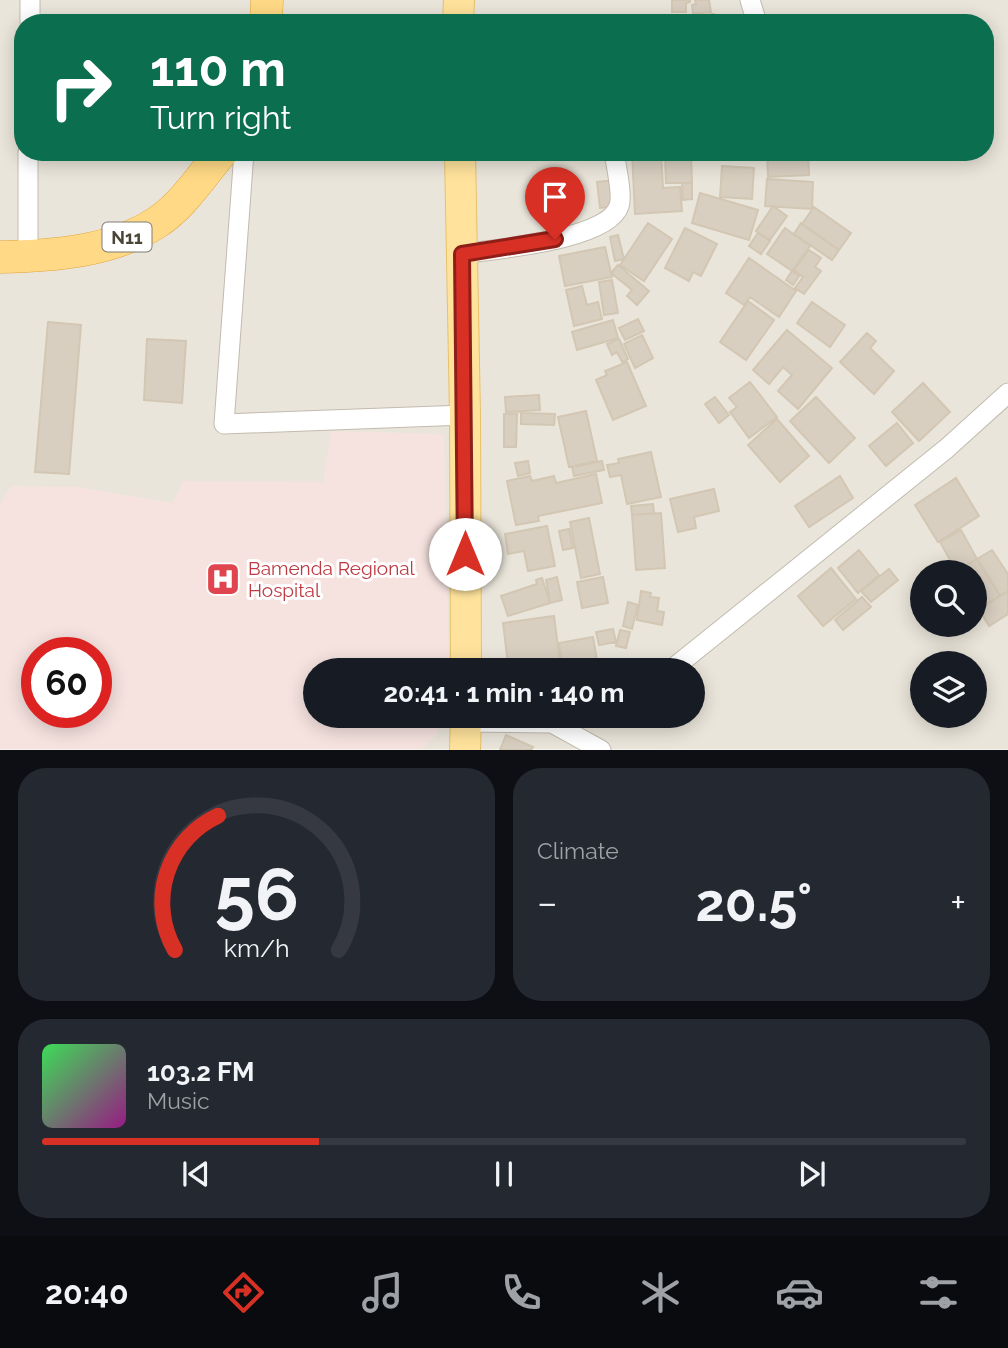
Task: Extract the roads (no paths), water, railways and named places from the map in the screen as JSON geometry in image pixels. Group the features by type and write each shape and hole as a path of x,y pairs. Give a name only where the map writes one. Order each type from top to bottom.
{"highway":[{"name":"N11","path":"14,257 58,255 123,239 157,223 185,198 215,161"}],"main road":[{"path":"460,161 466,658"}],"street":[{"path":"14,257 27,161"},
{"path":"243,161 224,424 465,415"},
{"path":"462,254 578,235 605,223 615,215 621,203 615,161"},
{"path":"686,658 946,450 1008,393"},
{"path":"561,728 601,750"}],"place":[{"name":"Bamenda Regional Hospital","path":"223,579"}]}
